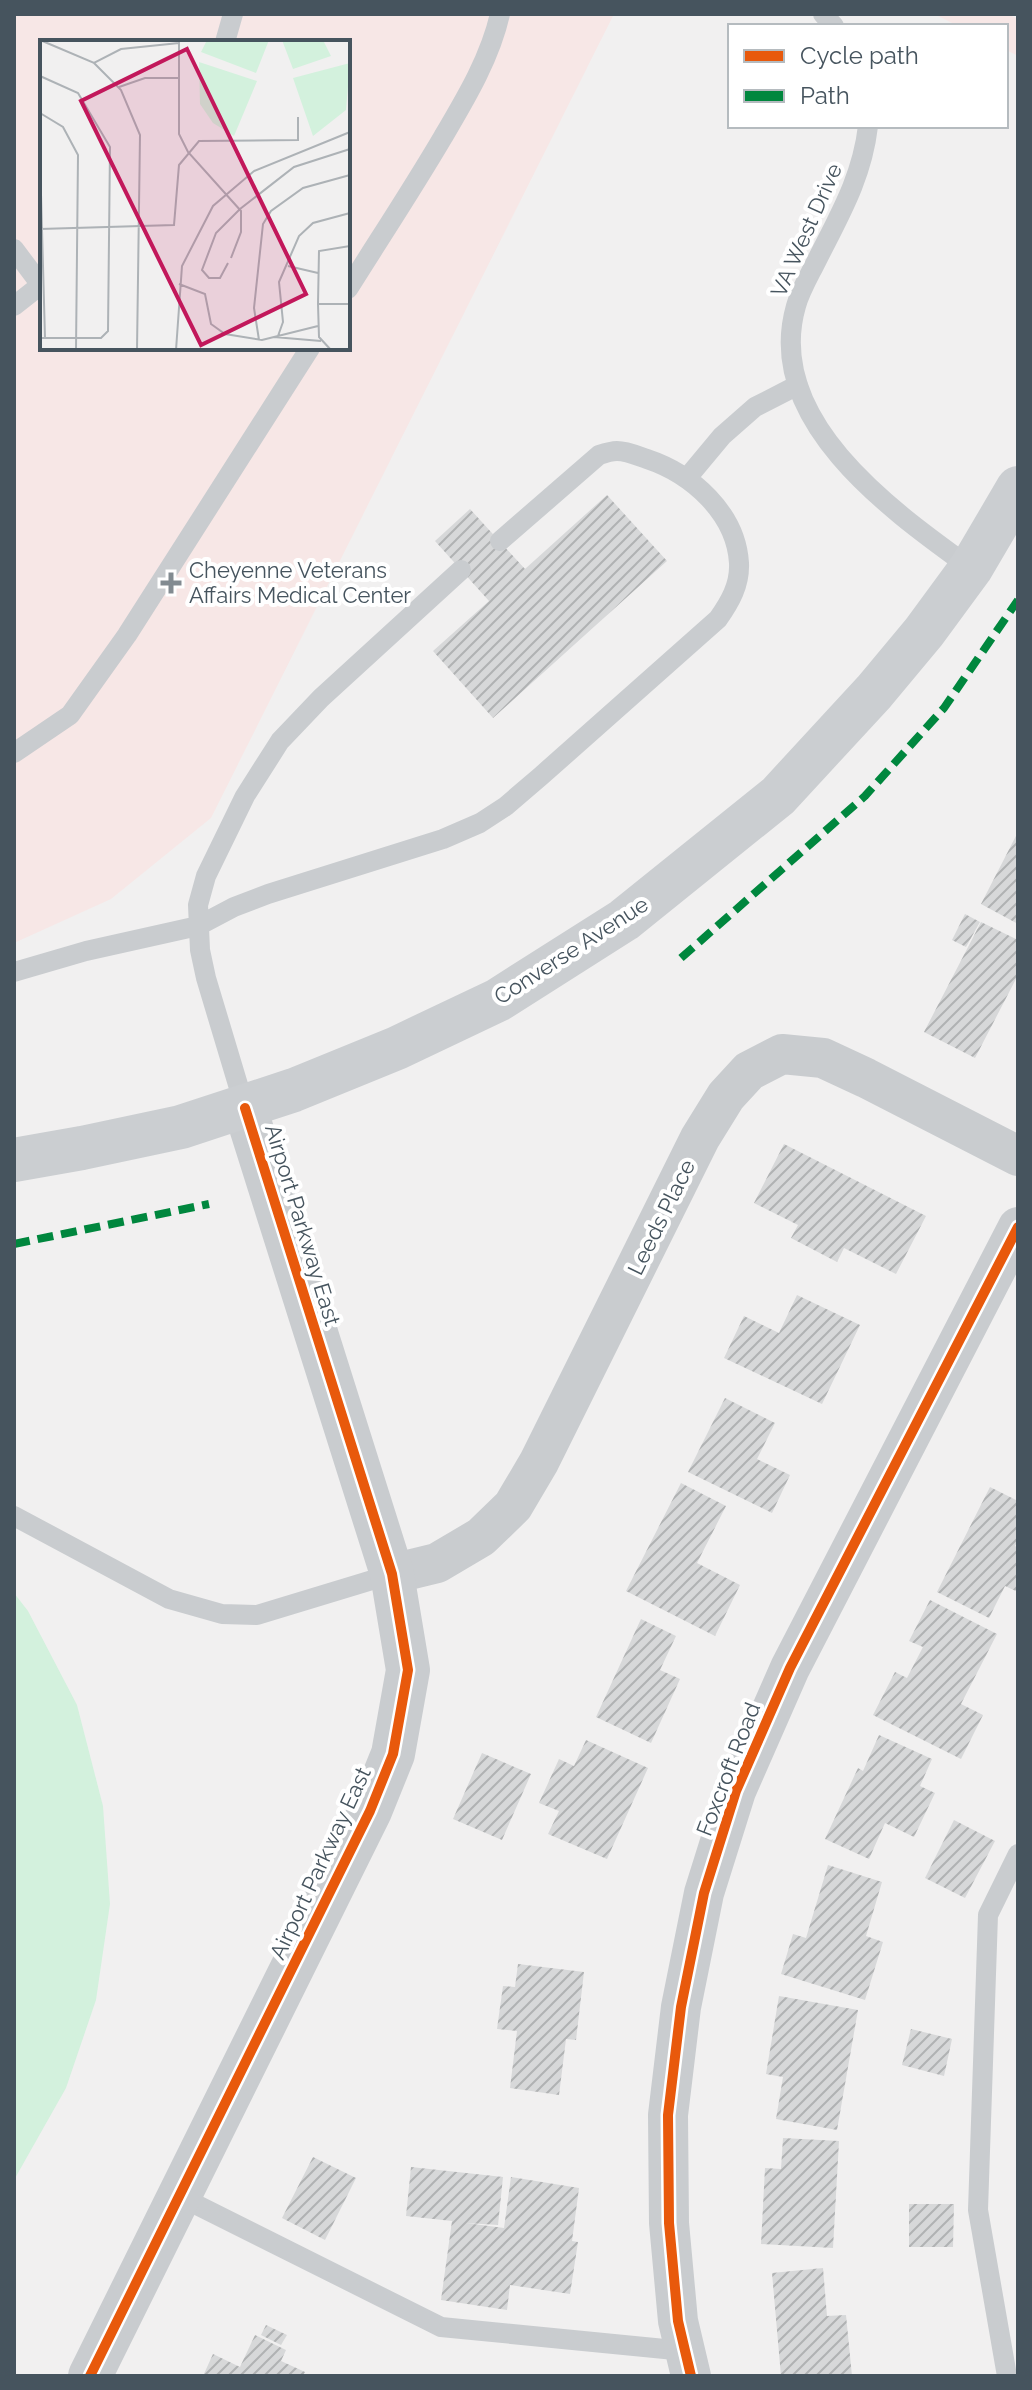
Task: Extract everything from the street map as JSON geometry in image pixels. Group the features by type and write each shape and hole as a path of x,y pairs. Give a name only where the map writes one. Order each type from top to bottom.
{"main road":[{"name":"Converse Avenue","path":"14,1160 181,1127 294,1090 397,1048 498,1000 624,920 778,796 874,692 924,632 971,568 1018,488"}],"street":[{"name":"Leeds Place","path":"392,1574 437,1563 481,1537 513,1506 539,1462 700,1138 726,1096 749,1071 782,1054 823,1058 1018,1156"},
{"name":"Airport Parkway East","path":"90,2376 370,1811 393,1754 408,1670 392,1574 245,1108"},
{"name":"Foxcroft Road","path":"688,2364 678,2321 669,2223 668,2115 681,2007 704,1893 736,1791 790,1668 1018,1227"}],"lane":[{"path":"226,40 233,14"},
{"path":"350,286 471,89 497,30 500,14"},
{"name":"VA West Drive","path":"868,128 858,176 796,306 792,361 811,415 828,443 910,524 971,568"},
{"path":"14,249 40,284"},
{"path":"14,306 40,286"},
{"path":"14,753 70,715 127,635 309,350"},
{"path":"687,478 722,436 755,407 798,385"},
{"path":"14,972 86,951 198,926 256,898 443,839 480,823 506,806 541,776 718,619 736,587 739,566 736,543 726,521 707,497 687,478 663,464 619,451 599,455 500,541"},
{"path":"245,1108 206,978 198,905 206,876 245,796 280,741 321,698 461,570"},
{"path":"14,1516 169,1599 222,1614 257,1615 392,1574"},
{"path":"1007,2376 978,2210 988,1915 1018,1854"},
{"path":"179,2196 441,2327 688,2364"}],"shaded area":[{"name":"Cheyenne Veterans Affairs Medical Center","path":"14,14 614,14 211,818 111,899 14,943"},
{"path":"934,14 1008,14 1018,19 1018,56 1008,51 1008,24 954,24"}],"green space":[{"path":"14,1593 28,1611 77,1705 103,1806 110,1904 96,2000 66,2088 14,2180"}],"building":[{"path":"607,495 667,561 493,718 433,651 489,601 435,541 470,509 525,569"},
{"path":"1018,832 1018,924 981,904"},
{"path":"965,914 980,922 966,947 952,940"},
{"path":"981,922 1018,940 1018,975 975,1058 924,1032"},
{"path":"784,1144 926,1216 896,1274 844,1248 837,1262 791,1238 798,1225 754,1203"},
{"path":"797,1295 860,1325 822,1404 724,1358 744,1316 779,1333"},
{"path":"725,1398 775,1423 757,1459 790,1475 772,1513 688,1472"},
{"path":"681,1483 726,1506 697,1563 740,1585 715,1636 626,1591"},
{"path":"990,1487 1018,1501 1018,1540 1015,1546 1018,1548 1018,1592 1005,1586 989,1618 937,1592"},
{"path":"930,1600 997,1634 961,1704 983,1715 961,1759 873,1715 895,1672 907,1678 923,1647 909,1641"},
{"path":"641,1619 676,1636 660,1670 680,1679 651,1743 596,1717"},
{"path":"879,1735 932,1759 920,1786 935,1793 914,1837 885,1823 869,1859 825,1839 858,1768 863,1771"},
{"path":"586,1740 648,1768 607,1859 548,1834 559,1811 539,1803 559,1759 574,1766"},
{"path":"482,1753 531,1774 502,1840 453,1819"},
{"path":"954,1820 995,1841 965,1898 925,1878"},
{"path":"828,1865 882,1882 866,1936 883,1942 865,2000 781,1974 793,1934 806,1938"},
{"path":"518,1964 584,1972 576,2040 566,2039 559,2095 510,2088 517,2031 497,2029 503,1986 515,1987"},
{"path":"779,1996 858,2010 837,2130 776,2119 783,2077 766,2074"},
{"path":"911,2029 952,2039 944,2076 902,2065"},
{"path":"783,2138 839,2141 833,2248 761,2244 765,2168 781,2169"},
{"path":"313,2157 356,2178 325,2240 282,2218"},
{"path":"411,2167 503,2177 498,2225 466,2223 504,2228 511,2177 579,2188 572,2241 578,2242 570,2294 510,2285 507,2310 441,2300 452,2221 406,2216"},
{"path":"909,2204 954,2204 953,2247 909,2247"},
{"path":"823,2268 827,2316 846,2315 852,2376 781,2376 772,2273"},
{"path":"266,2325 287,2335 281,2345 261,2335"},
{"path":"255,2335 286,2350 281,2361 305,2372 303,2376 203,2376 213,2354 240,2367"}],"marked path":[{"path":"681,958 865,796 944,708 1018,600"},
{"path":"14,1244 209,1204"}],"cycle path":[{"path":"90,2376 370,1811 393,1754 408,1670 392,1574 245,1108"},
{"path":"691,2376 678,2321 669,2223 668,2115 681,2007 704,1893 736,1791 790,1668 1018,1227"}],"place":[{"name":"Cheyenne Veterans Affairs Medical Center","path":"171,583"}]}
